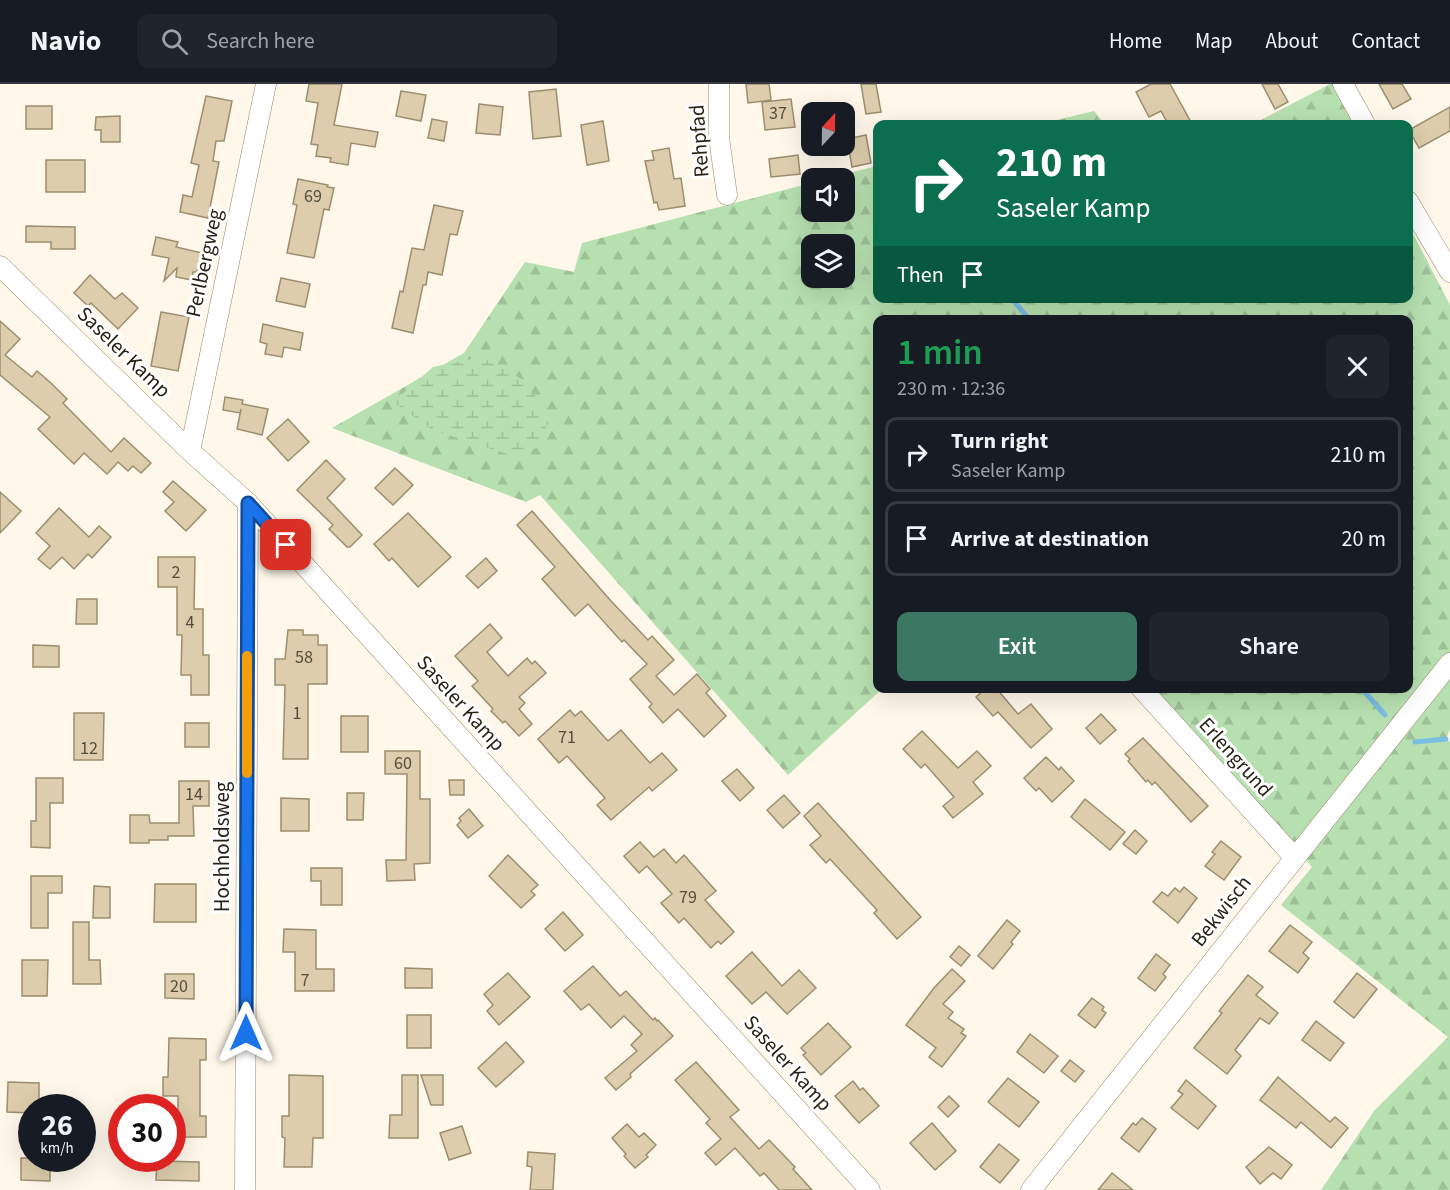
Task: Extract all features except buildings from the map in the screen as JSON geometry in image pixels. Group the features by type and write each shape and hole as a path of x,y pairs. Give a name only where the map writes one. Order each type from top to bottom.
{"street":[{"name":"Perlbergweg","path":"190,451 266,84"},
{"name":"Rehpfad","path":"719,84 719,138 727,195"},
{"path":"1343,84 1363,120"},
{"path":"1413,209 1450,272"},
{"name":"Saseler Kamp","path":"0,266 190,451 248,503 870,1190"},
{"name":"Hochholdsweg","path":"245,1190 248,503"},
{"name":"Bekwisch","path":"1030,1190 1450,663"},
{"name":"Erlengrund","path":"1146,693 1294,858"}],"green space":[{"path":"1334,84 1354,120 1261,120"},
{"path":"1094,111 1102,120 1057,120"},
{"path":"873,167 873,303 1413,303 1413,234 1450,305 1450,729 1446,739 1450,742 1450,1190 1321,1190 1374,1111 1448,1037 1281,905 1312,867 1159,693 1413,693 1413,315 873,315 873,693 878,693 788,775 540,495 526,502 332,428 464,353 525,262 574,272 582,243 801,186 801,222 855,222 855,171"},
{"path":"481,357 527,382 549,421 537,448 510,455 433,430 393,402 433,367"}],"waterway":[{"path":"1015,303 1026,315"},
{"path":"1365,693 1385,715"},
{"path":"1415,742 1446,739"}],"slow traffic":[{"path":"247,656 247,773"}],"route":[{"path":"246,1033 248,503 286,545"}]}
